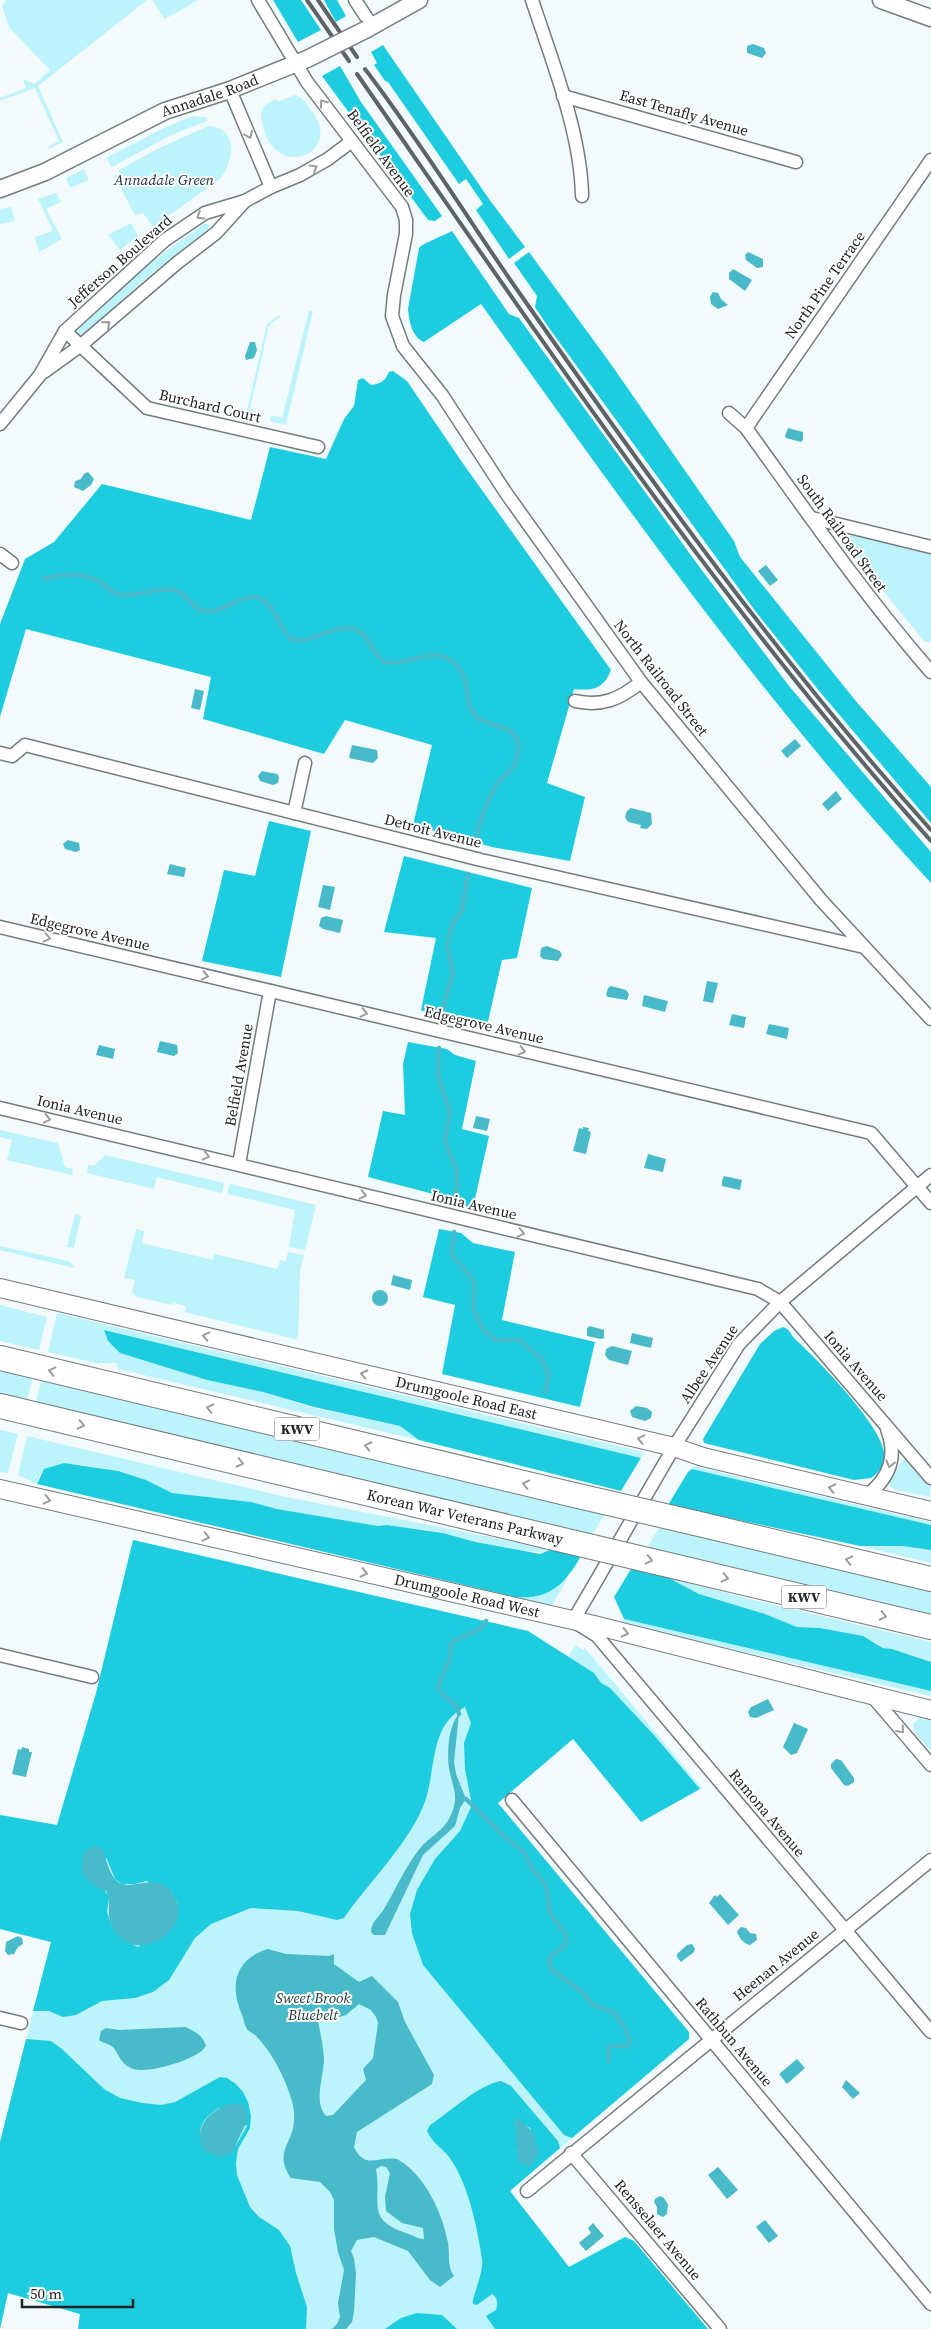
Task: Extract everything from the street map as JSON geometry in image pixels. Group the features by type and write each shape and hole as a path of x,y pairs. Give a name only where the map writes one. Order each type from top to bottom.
{"highway":[{"name":"KWV","path":"7,1359 931,1579"},
{"name":"Korean War Veterans Parkway","path":"0,1406 931,1627"}],"main road":[{"name":"Drumgoole Road East","path":"0,1288 674,1447 703,1457 931,1512"},
{"name":"Drumgoole Road West","path":"0,1489 573,1621 931,1710"}],"street":[{"name":"Belfield Avenue","path":"258,0 301,61 352,141 402,207 406,220 406,234 392,316 397,332"},
{"path":"355,0 370,27"},
{"name":"Annadale Road","path":"0,189 45,172 165,111 230,90 301,61 419,0"},
{"path":"532,0 564,96 582,176 582,196"},
{"path":"881,0 931,18"},
{"path":"230,90 271,187"},
{"name":"East Tenafly Avenue","path":"564,96 796,162"},
{"name":"Jefferson Boulevard","path":"0,424 40,375 65,331 165,240 205,212 245,201 306,172 328,159 352,141"},
{"name":"North Pine Terrace","path":"746,428 931,160"},
{"name":"Jefferson Boulevard","path":"40,375 80,346 170,269 216,233 245,201"},
{"name":"Burchard Court","path":"65,331 147,408 318,447"},
{"name":"North Railroad Street","path":"397,332 412,358 442,395 506,493 640,682 821,900 931,1020"},
{"name":"South Railroad Street","path":"729,413 746,428 880,614 931,672"},
{"path":"812,518 931,547"},
{"path":"0,554 12,563"},
{"path":"575,701 588,704 602,704 616,700 640,682"},
{"name":"Detroit Avenue","path":"0,753 12,756 25,745 490,862 864,947"},
{"path":"294,813 306,763"},
{"name":"Edgegrove Avenue","path":"0,927 871,1133 931,1203"},
{"name":"Belfield Avenue","path":"239,1164 270,991"},
{"name":"Ionia Avenue","path":"0,1108 758,1289 780,1302 931,1478"},
{"name":"Albee Avenue","path":"573,1621 674,1447 739,1344 780,1302 931,1175"},
{"name":"Ionia Avenue","path":"866,1496 880,1484 892,1462 892,1440 886,1425"},
{"name":"Ramona Avenue","path":"573,1621 597,1636 931,2032"},
{"path":"0,1655 92,1677"},
{"path":"872,1696 931,1764"},
{"name":"Rathbun Avenue","path":"512,1800 931,2304"},
{"name":"Heenan Avenue","path":"527,2191 571,2153 931,1860"},
{"path":"0,2018 21,2023"},
{"name":"Rensselaer Avenue","path":"571,2153 720,2329"}],"green space":[{"path":"6,0 147,0 38,86 63,142 48,149 49,146 59,141 35,88 0,101 0,98 26,88 23,79 34,84 50,70 9,27 2,6"},
{"path":"152,0 198,0 165,19"},
{"path":"295,95 303,99 312,111 320,127 319,141 312,151 301,156 288,156 276,150 266,136 261,113 271,101 277,99 277,102"},
{"path":"193,116 207,118 207,121 171,135 112,167 106,158 164,128"},
{"name":"Annadale Green","path":"208,126 225,132 231,146 229,162 221,178 153,227 143,213 135,215 114,176 119,173 119,170 157,149"},
{"path":"84,169 89,180 70,188 66,178"},
{"path":"56,193 61,202 46,209 62,239 39,252 35,237 53,231 38,199"},
{"path":"11,207 15,221 0,224 0,209"},
{"path":"131,223 138,236 120,250 108,235"},
{"path":"204,224 209,224 208,229 151,274 86,332 79,334 77,328 106,300 154,260"},
{"path":"309,311 313,311 286,425 270,421 271,415 282,418"},
{"path":"279,315 280,317 269,325 250,409 255,411 254,417 246,415 267,324"},
{"path":"851,536 931,554 931,642 925,642 847,547 846,541"},
{"path":"0,1130 58,1143 65,1167 73,1169 72,1175 7,1160 12,1140 0,1137"},
{"path":"105,1155 224,1183 222,1193 157,1177 154,1189 87,1173 88,1165 94,1166"},
{"path":"230,1184 316,1205 305,1250 289,1247 295,1210 227,1194"},
{"path":"75,1214 81,1216 74,1248 67,1247"},
{"path":"136,1229 144,1231 142,1243 213,1260 214,1254 278,1269 280,1260 286,1261 288,1252 304,1255 300,1272 298,1340 185,1312 186,1306 173,1303 172,1305 137,1297 132,1292 135,1280 124,1278"},
{"path":"0,1246 68,1261 74,1268 0,1250"},
{"path":"0,1305 47,1317 39,1350 0,1341"},
{"path":"57,1313 643,1452 641,1458 105,1330 108,1341 120,1353 207,1380 263,1392 314,1408 400,1426 419,1440 118,1369 116,1363 96,1363 48,1352"},
{"path":"0,1368 33,1376 27,1401 0,1395"},
{"path":"42,1377 606,1512 592,1535 36,1403"},
{"path":"0,1430 18,1434 8,1473 0,1472"},
{"path":"27,1436 286,1497 552,1549 529,1552 514,1550 437,1532 387,1525 378,1526 277,1509 251,1502 172,1493 118,1471 89,1466 64,1463 40,1474 37,1484 18,1475"},
{"path":"906,1459 931,1486 930,1497 895,1490 890,1486 890,1482 902,1460"},
{"path":"693,1466 931,1522 931,1525 692,1469"},
{"path":"661,1524 931,1588 931,1615 647,1548"},
{"name":"Sweet Brook Bluebelt","path":"133,1540 528,1631 568,1657 576,1645 583,1650 585,1648 702,1788 641,1822 573,1739 498,1803 690,2036 689,2039 510,2191 569,2267 625,2237 634,2241 708,2329 78,2329 80,2314 8,2293 0,2329 0,2142 51,1942 0,1929 0,1815 57,1825 96,1693"},
{"path":"860,1546 902,1546 931,1550 931,1563"},
{"path":"569,1576 551,1607 515,1597 544,1592 558,1585"},
{"path":"665,1576 753,1600 931,1642 931,1662 892,1649 883,1648 876,1642 839,1632 820,1628 797,1627 765,1614 699,1594"},
{"path":"624,1619 931,1691 931,1696 621,1623"},
{"path":"919,1718 931,1720 931,1751 914,1731 913,1724"}],"shaded area":[{"path":"273,0 301,0 321,30 298,42"},
{"path":"324,0 337,0 346,16 336,22"},
{"path":"753,44 764,48 766,53 762,58 747,53 747,46"},
{"path":"383,45 489,199 525,247 509,259 476,210 483,204 466,179 459,184 388,82 385,81 374,65 377,63 371,52"},
{"path":"340,66 361,102 442,216 435,221 428,220 322,76"},
{"path":"452,231 509,314 519,318 698,565 789,686 931,852 931,883 870,815 753,674 642,527 481,304 424,342 414,333 408,309 419,248"},
{"path":"529,252 608,360 734,541 740,557 855,700 931,787 931,823 820,692 756,612 549,328 535,307 537,296 514,263"},
{"path":"748,252 763,259 763,267 757,268 746,260 745,255"},
{"path":"733,269 752,280 745,291 729,279 729,273"},
{"path":"713,292 718,293 721,299 728,305 718,309 711,304 710,297"},
{"path":"250,342 255,342 257,350 254,358 246,360 245,356"},
{"path":"393,371 407,381 464,465 611,670 601,685 587,690 574,689 547,783 585,797 570,861 492,847 413,825 432,745 345,720 324,754 203,719 211,677 26,629 0,717 0,624 25,559 54,542 102,484 251,520 270,447 326,459 344,419 354,406 358,380 363,378 371,385 377,384 384,380 389,372"},
{"path":"788,428 803,432 803,440 801,442 786,438"},
{"path":"88,472 94,479 91,485 83,491 74,487 75,481 81,479"},
{"path":"766,565 778,580 770,586 758,571"},
{"path":"195,689 204,691 200,710 191,708"},
{"path":"795,739 801,746 787,758 781,751"},
{"path":"352,745 377,750 378,758 373,763 349,758"},
{"path":"262,771 277,774 279,777 278,783 273,785 260,781 258,776"},
{"path":"836,791 842,799 828,811 822,804"},
{"path":"631,808 651,813 652,824 647,829 640,828 641,825 628,822 625,817 627,811"},
{"path":"269,821 311,831 281,977 202,961 224,870 255,876"},
{"path":"68,840 79,843 80,850 76,852 65,849 63,844"},
{"path":"404,856 532,888 517,958 502,960 487,1026 442,1020 421,1010 436,938 384,932"},
{"path":"170,864 186,868 184,877 167,874"},
{"path":"323,885 335,887 330,910 318,907"},
{"path":"326,916 343,920 340,933 323,929 319,926 321,918"},
{"path":"547,946 560,951 562,955 558,961 543,959 540,956 541,948"},
{"path":"707,981 718,983 713,1003 703,1001"},
{"path":"611,986 626,990 629,994 627,1000 608,997 606,995 608,988"},
{"path":"644,995 668,1001 665,1012 642,1006"},
{"path":"732,1014 746,1017 744,1028 729,1025"},
{"path":"769,1024 789,1028 787,1039 766,1034"},
{"path":"160,1041 177,1045 178,1053 174,1056 157,1052"},
{"path":"408,1042 447,1049 455,1055 476,1061 462,1129 489,1136 473,1208 447,1202 441,1196 368,1177 383,1111 405,1115 403,1064"},
{"path":"99,1045 115,1049 113,1059 96,1055"},
{"path":"476,1116 490,1119 487,1131 473,1128"},
{"path":"583,1127 589,1128 588,1131 591,1132 586,1154 573,1151 579,1128 583,1129"},
{"path":"648,1154 666,1159 663,1172 644,1168"},
{"path":"724,1176 742,1180 740,1190 722,1186"},
{"path":"439,1229 461,1233 473,1243 515,1252 502,1320 595,1342 580,1407 442,1374 455,1305 423,1297"},
{"path":"393,1275 412,1280 410,1290 391,1285"},
{"path":"380,1290 386,1292 388,1298 386,1304 380,1306 374,1304 372,1298 374,1292"},
{"path":"590,1326 604,1330 604,1338 587,1336 587,1328"},
{"path":"783,1327 788,1329 794,1338 847,1393 872,1426 880,1440 884,1452 884,1460 882,1467 871,1478 854,1480 704,1443 703,1439 760,1344 774,1331"},
{"path":"104,1330 641,1458 621,1491 419,1440 400,1426 207,1380 120,1353 108,1341"},
{"path":"632,1333 653,1338 651,1348 630,1343"},
{"path":"612,1346 632,1351 628,1365 609,1360 605,1355 606,1349"},
{"path":"636,1406 647,1408 652,1412 651,1418 645,1421 632,1417 630,1411"},
{"path":"64,1463 118,1471 146,1480 172,1493 251,1502 277,1509 378,1526 387,1525 443,1533 476,1542 540,1554 552,1549 581,1556 569,1575 547,1593 538,1596 515,1597 37,1484 44,1469"},
{"path":"692,1469 931,1525 931,1550 902,1546 860,1546 668,1505 688,1472"},
{"path":"133,1540 528,1631 594,1673 601,1683 610,1688 653,1734 700,1789 641,1822 573,1739 498,1803 689,2032 689,2039 572,2138 564,2135 423,1965 412,1933 410,1914 417,1890 435,1859 460,1831 472,1805 465,1769 464,1743 471,1723 465,1707 453,1716 444,1727 438,1739 427,1796 415,1824 396,1852 344,1918 337,1920 298,1911 251,1908 211,1924 195,1938 169,1980 153,1992 135,1998 102,2001 76,2015 63,2017 49,2011 33,2011 51,1942 0,1929 0,1815 57,1825 96,1693","holes":["106,1857 115,1879 122,1884 135,1884 146,1881 172,1893 178,1904 178,1916 138,1947 125,1941 112,1926 107,1912 109,1897 105,1891"]},
{"path":"631,1569 665,1576 699,1594 765,1614 797,1627 820,1628 863,1636 883,1648 892,1649 931,1662 931,1691 624,1619 614,1597"},
{"path":"768,1699 774,1710 756,1718 750,1717 748,1712 751,1707"},
{"path":"459,1714 454,1762 456,1774 466,1799 460,1808 455,1826 423,1855 385,1935 374,1935 371,1932 372,1925 384,1909 411,1861 421,1847 445,1825 453,1811 455,1795 448,1750 452,1726"},
{"path":"794,1723 808,1729 797,1753 791,1755 783,1747"},
{"path":"22,1747 32,1752 26,1777 12,1774 18,1749 21,1750"},
{"path":"836,1759 841,1760 854,1778 854,1782 848,1786 844,1785 831,1768 831,1764"},
{"path":"94,1846 101,1847 113,1876 122,1884 154,1882 162,1884 170,1891 177,1902 179,1912 176,1922 170,1931 160,1939 150,1944 138,1945 127,1942 117,1934 110,1922 109,1901 106,1891 88,1881 83,1871 82,1859 84,1852"},
{"path":"720,1894 739,1915 728,1925 709,1903 715,1895 717,1897"},
{"path":"741,1927 746,1928 750,1933 756,1934 757,1940 750,1945 744,1942 737,1931"},
{"path":"18,1936 22,1938 23,1944 18,1947 14,1954 8,1955 5,1951 6,1942"},
{"path":"692,1944 695,1949 694,1952 681,1962 677,1954 687,1945"},
{"path":"268,1949 286,1954 329,1956 334,1954 334,1964 359,1982 372,1976 398,2002 405,2022 434,2075 432,2084 357,2132 354,2147 358,2154 367,2160 397,2159 407,2165 424,2184 442,2220 448,2243 450,2269 454,2276 440,2287 430,2280 408,2251 374,2237 357,2240 351,2251 356,2273 354,2312 352,2322 346,2329 332,2329 340,2317 338,2303 344,2270 338,2252 334,2229 334,2200 330,2192 320,2182 291,2178 286,2169 284,2161 285,2148 291,2136 294,2121 292,2101 276,2063 256,2036 247,2029 238,2004 236,1984 238,1975 248,1959","holes":["359,2004 371,2010 378,2023 373,2058 363,2069 366,2080 333,2115 326,2116 320,2103 324,2059 316,2012 321,2010 339,2017 346,2015","381,2166 386,2167 390,2173 385,2197 386,2211 402,2223 423,2228 424,2239 393,2228 380,2216 377,2200 376,2169"]},
{"path":"185,2027 195,2032 205,2042 206,2046 202,2051 173,2064 151,2069 141,2070 130,2067 123,2063 113,2047 99,2040 101,2031 106,2028 119,2030"},
{"path":"26,2039 51,2041 104,2089 120,2098 142,2103 161,2105 175,2102 220,2077 227,2078 243,2092 248,2102 251,2116 250,2128 238,2149 237,2175 250,2207 259,2217 279,2230 290,2246 307,2307 306,2329 78,2329 80,2314 8,2293 0,2329 0,2142","holes":["219,2108 247,2126 235,2147 220,2157 206,2145 200,2133 204,2121"]},
{"path":"797,2059 805,2068 787,2084 779,2074"},
{"path":"846,2080 860,2093 853,2099 842,2087"},
{"path":"501,2081 511,2086 558,2141 560,2148 510,2191 569,2267 625,2237 634,2241 708,2329 495,2329 486,2316 496,2310 497,2303 495,2297 492,2294 477,2305 473,2304 480,2278 482,2260 478,2235 467,2193 456,2167 427,2131 430,2125 464,2100","holes":["515,2120 530,2128 535,2143 517,2153 518,2143"]},
{"path":"229,2104 245,2106 248,2119 232,2153 220,2157 204,2151 201,2143 201,2128 209,2116 221,2107"},
{"path":"518,2118 535,2134 535,2143 539,2152 532,2165 526,2166 518,2161 515,2120"},
{"path":"718,2167 738,2190 727,2199 708,2175"},
{"path":"660,2196 668,2204 667,2214 663,2217 657,2214 657,2207 654,2202"},
{"path":"765,2220 778,2236 769,2243 756,2227"},
{"path":"593,2223 604,2236 586,2251 579,2243 591,2233 588,2228"},
{"path":"417,2313 442,2315 457,2329 385,2329 401,2318"}],"waterway":[{"path":"44,579 66,575 80,575 94,579 116,594 123,595 157,590 176,591 197,608 204,611 218,610 245,598 259,598 273,610 291,639 309,639 335,630 352,629 363,635 384,662 395,663 434,655 452,661 464,677 468,701 477,717 510,732 518,742 518,753 514,766 494,789 478,828 475,841"},
{"path":"443,1019 445,1000 453,973 447,945 452,925 462,910 468,874"},
{"path":"439,1048 438,1076 450,1112 445,1142 457,1171 454,1202"},
{"path":"454,1232 452,1256 472,1278 475,1288 473,1305 485,1332 496,1340 519,1340 541,1358 549,1375 545,1392"},
{"path":"459,1714 457,1706 440,1691 440,1682 450,1659 452,1642 480,1629 486,1621"},
{"path":"466,1799 505,1837 524,1852 533,1870 546,1885 550,1913 566,1935 566,1942 563,1947 551,1956 549,1961 551,1969 583,1993 593,2005 615,2013 625,2029 630,2041 628,2046 612,2046 608,2048 609,2061"}],"railway":[{"path":"307,0 349,61"},
{"path":"318,0 357,57"},
{"path":"365,69 511,281 661,493 819,699 931,830"},
{"path":"357,74 632,467 777,658 931,841"}]}
